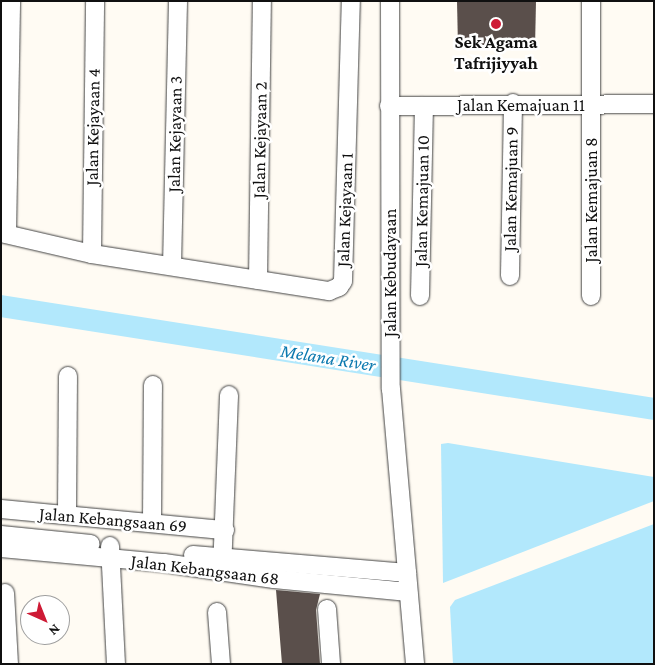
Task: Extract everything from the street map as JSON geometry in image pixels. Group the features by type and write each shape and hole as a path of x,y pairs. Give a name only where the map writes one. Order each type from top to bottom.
{"street":[{"path":"4,233 5,50 11,1"},
{"name":"Jalan Kejayaan 4","path":"92,254 95,1"},
{"name":"Jalan Kejayaan 3","path":"172,266 178,1"},
{"name":"Jalan Kejayaan 2","path":"258,280 262,1"},
{"name":"Jalan Kejayaan 1","path":"4,233 92,254 329,291 339,287 343,281 351,1"},
{"name":"Jalan Kebudayaan","path":"390,1 391,389 415,664"},
{"name":"Jalan Kemajuan 8","path":"591,1 591,296"},
{"name":"Jalan Kemajuan 11","path":"389,106 513,103 654,104"},
{"name":"Jalan Kemajuan 9","path":"510,276 513,103"},
{"name":"Jalan Kemajuan 10","path":"420,296 424,106"},
{"path":"67,515 68,376"},
{"path":"152,523 153,385"},
{"path":"222,565 230,395"},
{"name":"Jalan Kebangsaan 69","path":"1,509 225,530"},
{"name":"Jalan Kebangsaan 68","path":"1,535 109,552 222,565 408,592"},
{"name":"Jalan Kebangsaan 68","path":"1,548 109,552"},
{"path":"109,552 116,664"},
{"name":"Jalan Kebangsaan 68","path":"222,565 407,573"},
{"path":"5,593 10,664"},
{"path":"327,609 331,664"},
{"path":"217,612 221,664"}],"water":[{"path":"448,443 654,477 654,501 443,583 441,444"},
{"path":"654,524 654,664 453,664 450,607 455,600"}],"building":[{"name":"Sek Agama Tafrijiyyah","path":"457,1 536,1 535,48 458,47"},
{"path":"276,590 320,594 316,610 320,664 282,664"}],"waterway":[{"name":"Melana River","path":"1,306 654,409"}],"place":[{"name":"Sek Agama Tafrijiyyah","path":"496,24"}]}
